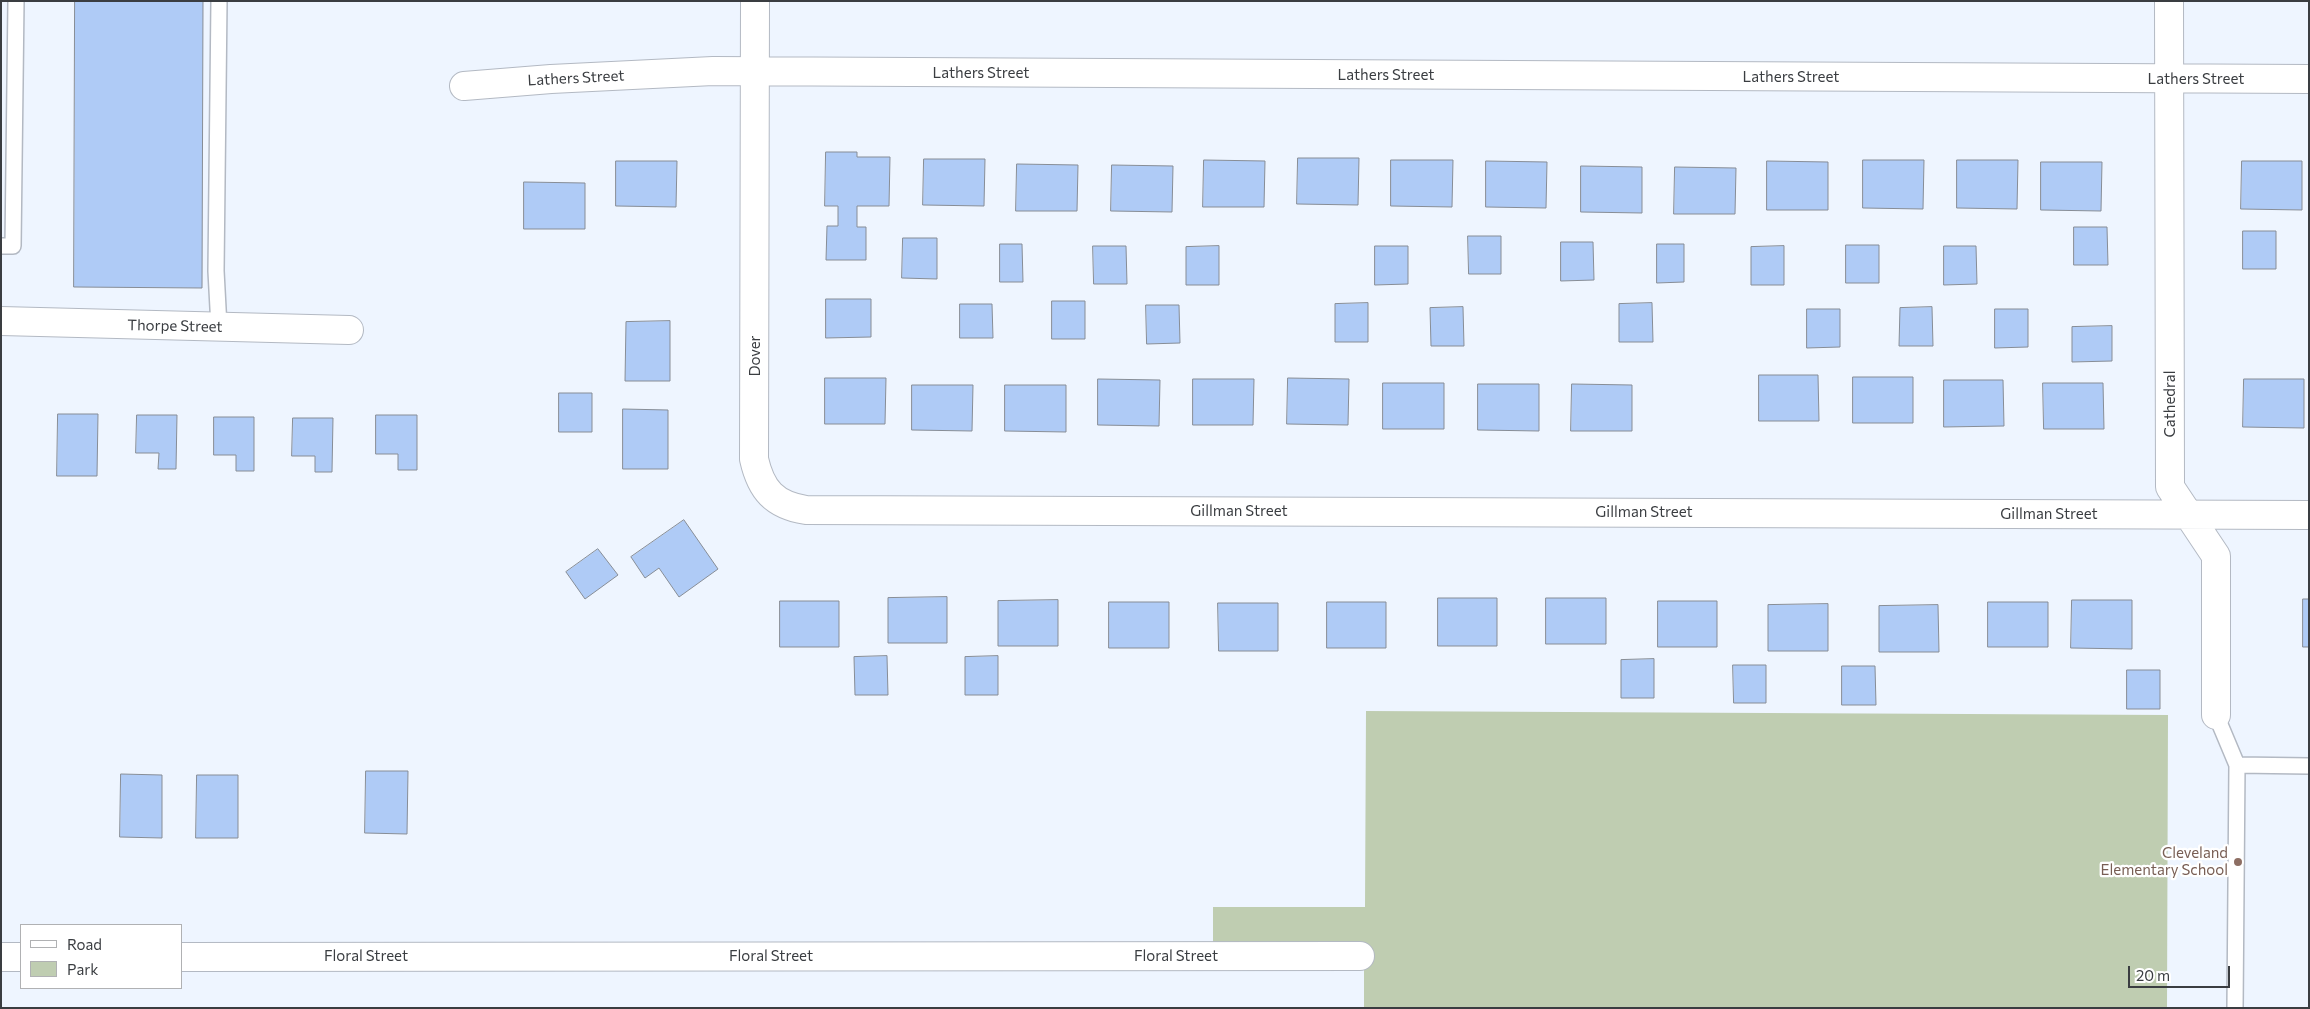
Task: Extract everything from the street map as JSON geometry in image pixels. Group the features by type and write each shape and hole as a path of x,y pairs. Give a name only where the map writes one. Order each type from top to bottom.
{"street":[{"name":"Dover","path":"755,1 754,459 757,473 766,490 779,502 792,508 806,510 978,510"},
{"name":"Cathedral","path":"2169,1 2170,487 2190,514 2216,556 2216,715"},
{"name":"Lathers Street","path":"464,86 561,78 713,72 2309,79"},
{"name":"Thorpe Street","path":"1,321 349,330"},
{"name":"Gillman Street","path":"978,510 2309,515"},
{"name":"Floral Street","path":"182,957 1360,956"},
{"path":"1,957 20,957"}],"lane":[{"path":"1,246 13,246 16,1"},
{"path":"218,327 216,271 219,1"},
{"path":"2216,715 2237,766 2235,1008"},
{"path":"2237,766 2309,766"}],"green space":[{"path":"1366,711 2168,715 2167,1008 1364,1008 1364,956 1213,955 1213,907 1365,907"}],"building":[{"path":"75,1 203,1 202,288 74,287"},
{"path":"826,152 857,152 857,157 890,157 889,206 857,206 857,227 866,227 866,260 826,260 827,226 838,226 838,206 825,206"},
{"path":"1298,158 1359,158 1358,205 1297,204"},
{"path":"924,159 985,159 984,206 923,205"},
{"path":"1204,160 1265,161 1264,207 1203,207"},
{"path":"1391,160 1453,160 1452,207 1391,206"},
{"path":"1863,160 1924,160 1923,209 1863,208"},
{"path":"1957,160 2018,160 2017,209 1957,208"},
{"path":"616,161 677,161 676,207 616,206"},
{"path":"1486,161 1547,162 1546,208 1486,207"},
{"path":"1767,161 1828,162 1828,210 1767,210"},
{"path":"2242,161 2302,161 2302,210 2241,209"},
{"path":"2041,162 2102,162 2101,211 2041,210"},
{"path":"1017,164 1078,165 1077,211 1016,211"},
{"path":"1112,165 1173,166 1172,212 1111,211"},
{"path":"1581,166 1642,167 1642,213 1581,212"},
{"path":"1675,167 1736,168 1735,214 1674,214"},
{"path":"524,182 585,183 585,229 524,229"},
{"path":"2074,227 2107,227 2108,265 2074,265"},
{"path":"2243,231 2276,231 2276,269 2243,269"},
{"path":"1468,236 1501,236 1501,274 1469,274"},
{"path":"903,238 937,238 937,279 902,278"},
{"path":"1561,242 1593,242 1594,280 1561,281"},
{"path":"1000,244 1022,244 1023,282 1000,282"},
{"path":"1657,244 1684,244 1684,282 1657,283"},
{"path":"1846,245 1879,245 1879,283 1846,283"},
{"path":"1093,246 1126,246 1127,284 1094,284"},
{"path":"1219,246 1219,285 1186,285 1186,247"},
{"path":"1375,246 1408,246 1408,284 1375,285"},
{"path":"1784,246 1784,285 1751,285 1751,247"},
{"path":"1944,246 1976,246 1977,284 1944,285"},
{"path":"826,299 871,299 871,337 826,338"},
{"path":"1052,301 1085,301 1085,339 1052,339"},
{"path":"1368,303 1368,342 1335,342 1335,304"},
{"path":"1652,303 1653,342 1619,342 1619,304"},
{"path":"960,304 992,304 993,338 960,338"},
{"path":"1146,305 1179,305 1180,343 1147,344"},
{"path":"1463,307 1464,346 1431,346 1430,308"},
{"path":"1932,307 1933,346 1899,346 1900,308"},
{"path":"1807,309 1840,309 1840,347 1807,348"},
{"path":"1995,309 2028,309 2028,347 1995,348"},
{"path":"670,321 670,381 625,381 626,322"},
{"path":"2112,326 2112,361 2072,362 2072,327"},
{"path":"1759,375 1818,375 1819,421 1759,421"},
{"path":"1853,377 1913,377 1913,423 1853,423"},
{"path":"825,378 886,378 885,424 825,424"},
{"path":"1288,378 1349,379 1348,425 1287,424"},
{"path":"1098,379 1160,380 1159,426 1098,425"},
{"path":"1193,379 1254,379 1253,425 1193,425"},
{"path":"2244,379 2304,379 2304,428 2243,427"},
{"path":"1944,380 2003,380 2004,426 1944,427"},
{"path":"1383,383 1444,383 1444,429 1383,429"},
{"path":"2043,383 2103,383 2104,429 2044,429"},
{"path":"1478,384 1539,384 1539,431 1478,430"},
{"path":"1572,384 1632,385 1632,431 1571,431"},
{"path":"912,385 973,385 972,431 912,430"},
{"path":"1005,385 1066,385 1066,432 1005,431"},
{"path":"559,393 592,393 592,432 559,432"},
{"path":"623,409 668,410 668,469 623,469"},
{"path":"58,414 98,414 97,476 57,476"},
{"path":"137,415 177,415 176,469 158,469 159,453 136,453"},
{"path":"376,415 417,415 417,470 398,470 398,454 376,454"},
{"path":"214,417 254,417 254,471 236,471 236,455 214,455"},
{"path":"293,418 333,418 332,472 315,472 315,456 292,456"},
{"path":"684,520 718,569 679,597 659,568 645,578 631,557"},
{"path":"598,549 618,575 585,599 566,572"},
{"path":"947,597 947,643 888,643 888,598"},
{"path":"1438,598 1497,598 1497,646 1438,646"},
{"path":"1546,598 1606,598 1606,644 1546,644"},
{"path":"2303,599 2309,599 2309,647 2303,647"},
{"path":"1058,600 1058,646 998,646 998,601"},
{"path":"2072,600 2132,600 2132,649 2071,648"},
{"path":"780,601 839,601 839,647 780,647"},
{"path":"1658,601 1717,601 1717,647 1658,647"},
{"path":"1109,602 1169,602 1169,648 1109,648"},
{"path":"1327,602 1386,602 1386,648 1327,648"},
{"path":"1988,602 2048,602 2048,647 1988,647"},
{"path":"1218,603 1278,603 1278,651 1219,651"},
{"path":"1828,604 1828,651 1768,651 1768,605"},
{"path":"1938,605 1939,652 1879,652 1879,606"},
{"path":"887,656 888,695 855,695 854,657"},
{"path":"998,656 998,695 965,695 965,657"},
{"path":"1654,659 1654,698 1621,698 1621,660"},
{"path":"1733,665 1766,665 1766,703 1734,703"},
{"path":"1842,666 1875,666 1876,705 1842,705"},
{"path":"2127,670 2160,670 2160,709 2127,709"},
{"path":"366,771 408,771 407,834 365,833"},
{"path":"121,774 162,775 162,838 120,837"},
{"path":"197,775 238,775 238,838 196,838"}],"place":[{"name":"Cleveland Elementary School","path":"2238,862"}]}
